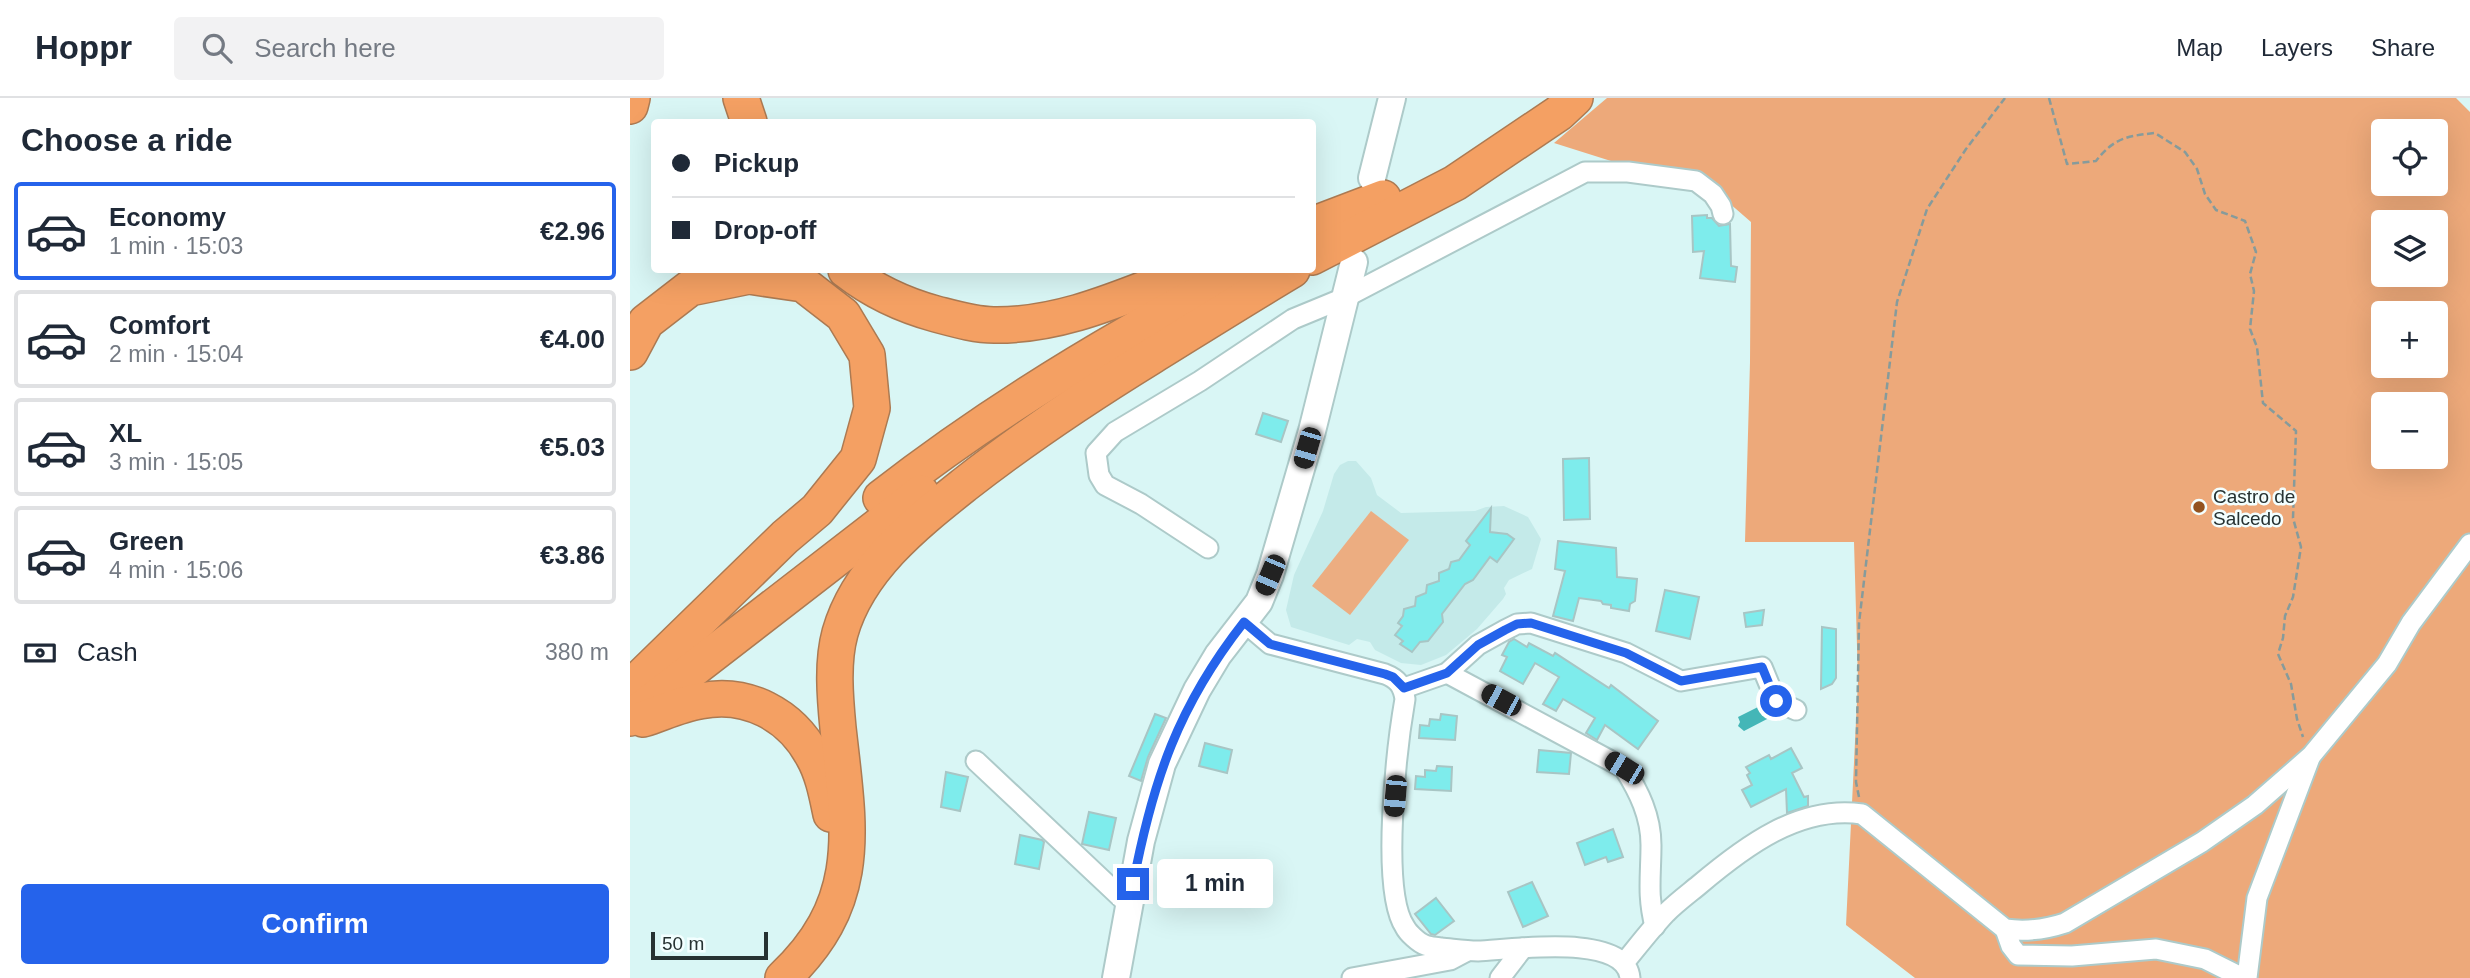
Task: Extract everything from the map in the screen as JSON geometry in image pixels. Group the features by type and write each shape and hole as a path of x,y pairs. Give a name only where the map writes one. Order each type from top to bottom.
{"highway":[{"path":"630,106 632,98"},
{"path":"740,98 748,119"},
{"path":"1316,223 1377,188 1477,145 1538,98"},
{"path":"1316,255 1455,183 1559,113 1575,98"},
{"path":"1316,231 1377,188"},
{"path":"851,273 890,299 924,311 994,325 1045,322 1093,309 1186,273"},
{"path":"630,689 918,469 1019,398 1149,320 1239,273"},
{"path":"630,721 932,485 1033,413 1131,354 1285,273"},
{"path":"783,978 802,960 826,928 843,883 848,843 835,672 840,633 867,578 892,548 925,516 1011,448 1106,384 1286,273"},
{"path":"630,352 646,322 690,288 749,276 803,284 843,315 867,355 872,408 858,459 817,510 785,537 630,689"},
{"path":"630,721 699,701 723,698 750,702 775,713 794,731 814,757 831,812 830,859 823,886 814,912 798,938 776,963 756,978"}],"street":[{"path":"1377,188 1392,98"},
{"path":"1209,548 1141,504 1105,485 1099,475 1097,453 1115,432 1200,381 1293,319 1344,298 1585,173 1628,172 1696,181 1713,194 1723,214"},
{"path":"1116,978 1141,841 1162,764 1197,690 1218,655 1259,602 1270,575 1312,431 1354,262"},
{"path":"2005,929 2045,930 2081,914 2202,842 2255,805 2311,756 2387,664 2411,623 2470,544"},
{"path":"1244,622 1270,644 1385,674 1393,677 1404,688 1391,841 1392,876 1399,913 1405,928 1425,946 1468,951 1549,946 1582,949 1610,955 1627,970 1667,912 1714,872 1771,832 1822,816 1845,812 1862,814 2005,929 2011,946 2018,954 2072,956 2156,949 2205,959 2245,978 2257,898 2311,756"},
{"path":"1404,688 1447,673 1478,645 1517,624 1531,623 1626,653 1681,681 1762,667 1776,701 1796,710"},
{"path":"1447,673 1624,768 1639,791 1648,821 1651,843 1649,905 1655,926"},
{"path":"976,761 1129,906"},
{"path":"1500,978 1523,948"},
{"path":"1352,978 1450,960 1468,951"}],"path":[{"path":"1862,814 1856,782 1859,622 1897,302 1927,209 1966,149 2005,98"},
{"path":"2049,98 2067,164 2096,161 2123,137 2155,133 2185,152 2197,169 2204,194 2216,210 2245,221 2251,234 2256,252 2250,274 2254,292 2250,329 2256,347 2263,403 2296,431 2293,518 2301,547 2292,597 2285,616 2283,638 2277,654 2291,684 2297,719 2311,756"}],"shaded area":[{"path":"1607,98 2456,98 2470,112 2470,978 1915,978 1846,925 1858,681 1854,542 1745,542 1751,222 1698,176 1630,167 1554,143"},
{"path":"1356,461 1371,478 1377,495 1401,513 1475,511 1504,506 1528,517 1541,539 1532,569 1509,580 1504,588 1506,594 1503,599 1477,629 1446,655 1421,665 1401,663 1375,650 1370,642 1357,639 1349,645 1291,627 1286,610 1294,575 1323,511 1334,474 1340,465"},
{"path":"1371,511 1409,540 1350,615 1312,586"}],"water":[{"path":"1762,705 1769,718 1744,731 1738,726 1738,717"}],"building":[{"path":"1707,215 1707,218 1712,218 1719,226 1730,224 1731,266 1737,267 1735,282 1700,278 1704,251 1693,252 1692,216"},
{"path":"1263,413 1288,421 1281,442 1256,434"},
{"path":"1589,458 1590,519 1564,520 1563,459"},
{"path":"1491,508 1490,532 1507,534 1514,539 1497,562 1490,557 1473,580 1465,584 1442,614 1443,622 1428,641 1420,642 1412,652 1400,644 1403,641 1395,635 1402,626 1398,623 1404,609 1415,606 1416,597 1426,593 1427,585 1439,581 1439,573 1449,569 1451,562 1459,560 1470,545 1466,541"},
{"path":"1558,541 1616,548 1617,577 1637,579 1635,601 1630,604 1629,611 1611,608 1611,605 1601,601 1579,598 1573,621 1553,616 1565,571 1555,569"},
{"path":"1665,590 1699,597 1690,639 1656,631"},
{"path":"1764,610 1762,625 1746,627 1744,613"},
{"path":"1822,627 1836,629 1836,678 1832,684 1821,689"},
{"path":"1514,639 1527,647 1529,643 1553,656 1555,653 1609,688 1611,685 1658,721 1638,749 1605,725 1597,740 1586,733 1595,718 1563,699 1556,711 1543,704 1559,677 1535,663 1523,684 1500,671 1507,657 1502,655 1509,642"},
{"path":"1155,714 1166,718 1148,757 1141,781 1129,776"},
{"path":"1441,714 1457,716 1455,740 1419,738 1420,725 1429,726 1430,719 1440,720"},
{"path":"1205,743 1232,750 1227,773 1199,766"},
{"path":"1791,748 1802,768 1792,773 1804,797 1808,796 1808,806 1787,813 1786,789 1751,807 1742,790 1752,785 1746,767 1769,755 1771,759"},
{"path":"1539,750 1571,753 1569,774 1537,772"},
{"path":"1437,766 1452,767 1451,791 1415,789 1416,776 1425,777 1425,770 1436,771"},
{"path":"946,772 968,777 960,811 941,807"},
{"path":"1089,812 1116,818 1109,850 1082,844"},
{"path":"1613,829 1623,857 1608,862 1606,857 1585,865 1577,843"},
{"path":"1020,835 1044,842 1039,869 1015,864"},
{"path":"1532,882 1548,916 1523,927 1508,892"},
{"path":"1436,898 1454,921 1435,935 1431,934 1415,914"}],"place":[{"name":"Castro de Salcedo","path":"2199,507"}],"route":[{"path":"1133,884 1141,841 1162,764 1197,690 1218,655 1244,622 1270,644 1385,674 1393,677 1404,688 1447,673 1478,645 1517,624 1531,623 1626,653 1681,681 1762,667 1776,701"}]}
